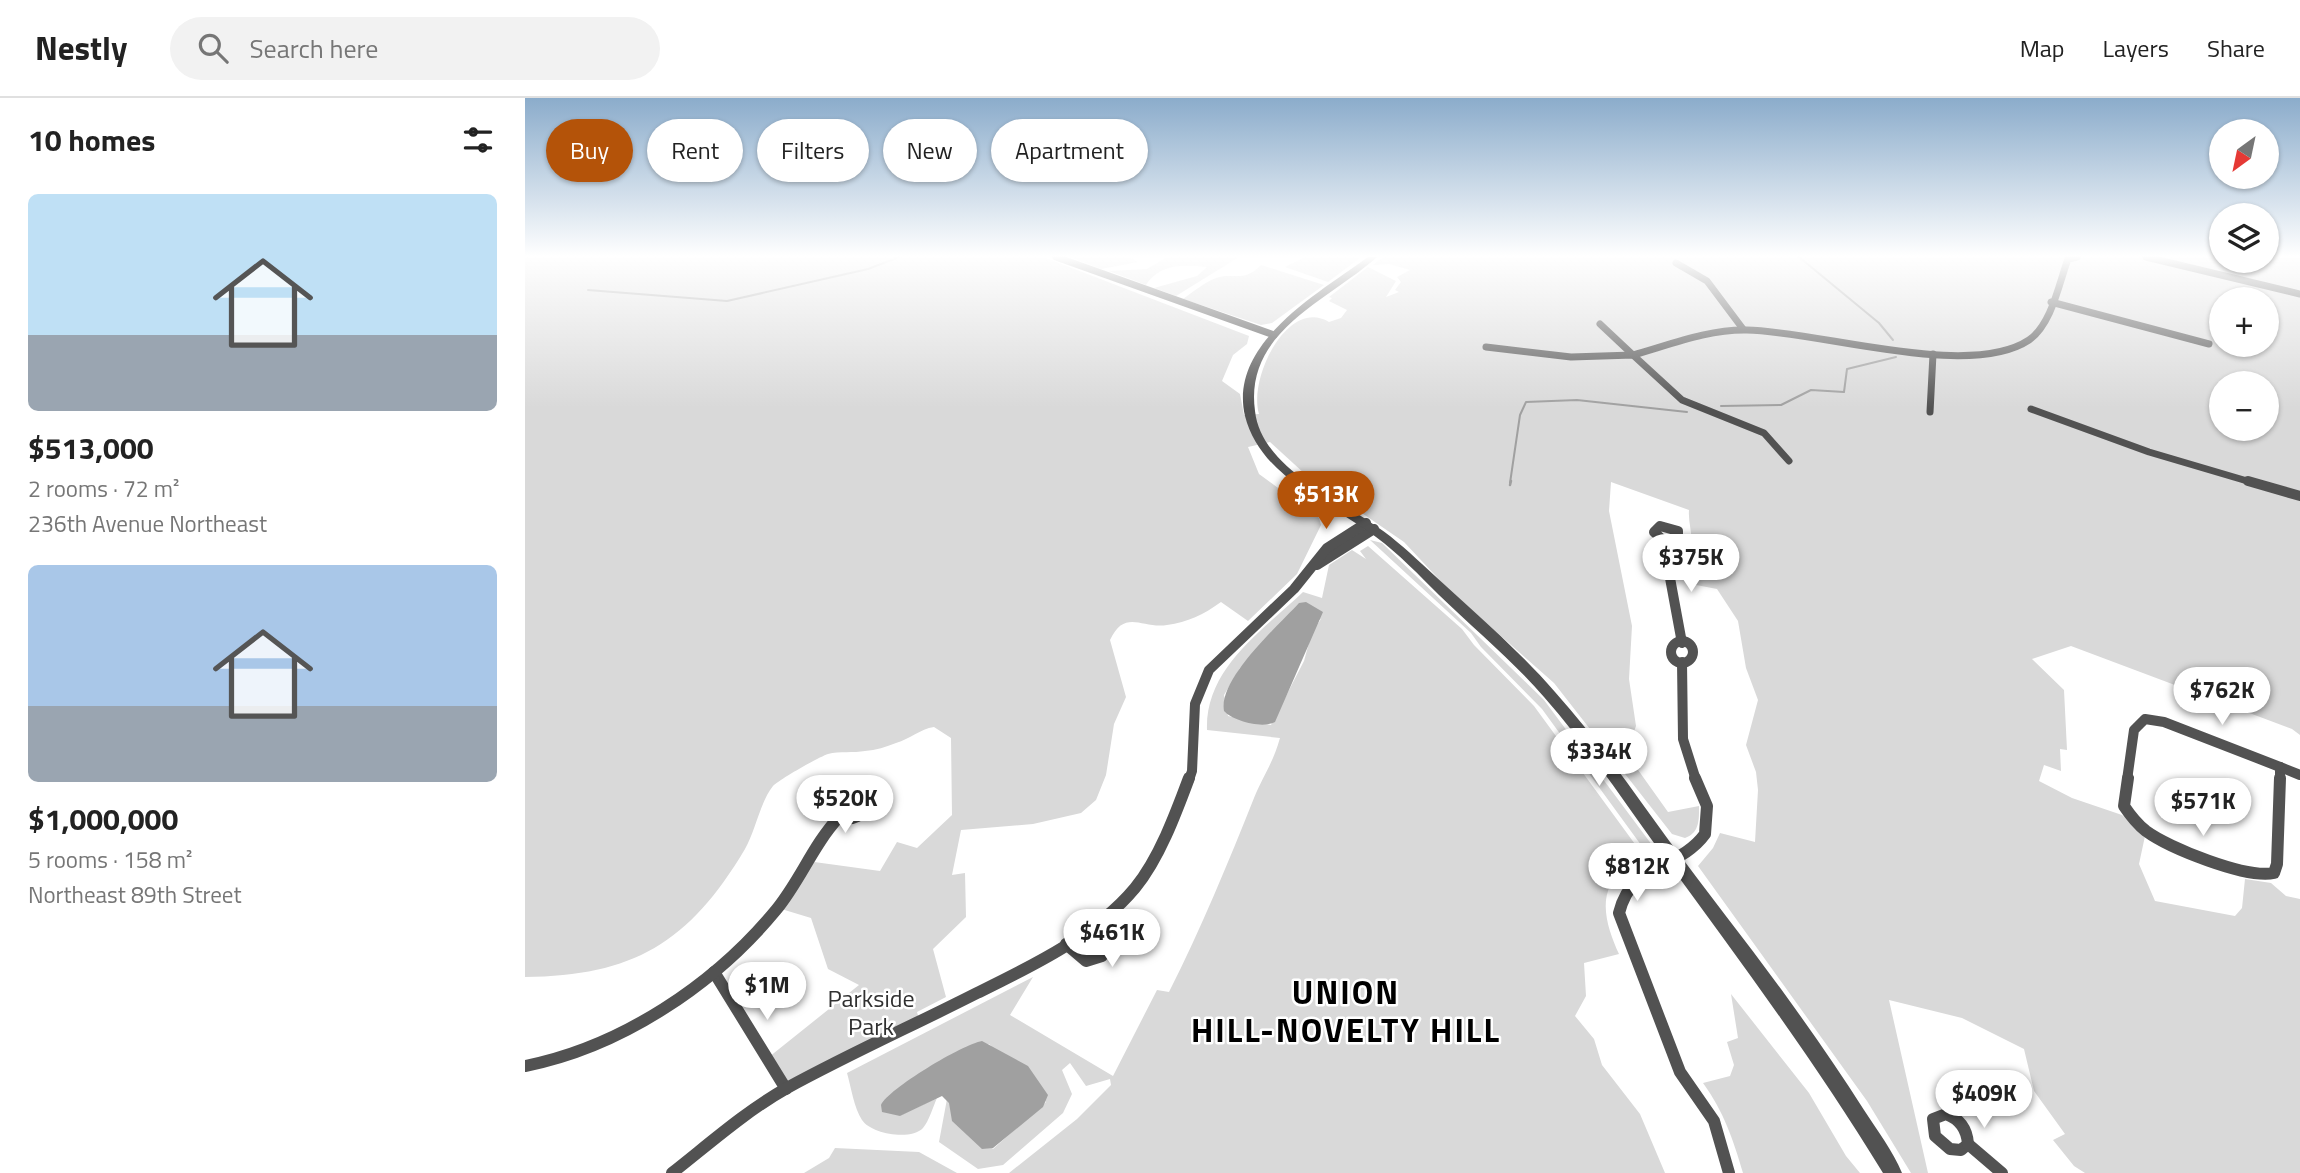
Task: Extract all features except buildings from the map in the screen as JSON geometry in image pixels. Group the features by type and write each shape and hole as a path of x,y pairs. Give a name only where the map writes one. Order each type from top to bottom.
{"street":[{"path":"1191,307 1274,334"},
{"path":"1308,307 1274,334 1253,362 1247,396 1250,417 1265,447 1299,479 1370,526 1541,685 1796,1022 1839,1085 1892,1173"},
{"path":"1727,307 1743,329"},
{"path":"1486,347 1571,358 1633,355 1743,329 1807,335 1933,354 1997,352 2022,344 2040,329 2048,307"},
{"path":"2070,307 2209,344"},
{"path":"1600,324 1682,400 1764,433 1789,461"},
{"path":"1930,412 1933,354"},
{"path":"2031,409 2150,452 2300,496"},
{"path":"672,1173 722,1133 786,1089 1000,982 1066,944 1102,918 1136,887 1172,824 1192,771 1195,704 1209,670 1313,567 1370,526"},
{"path":"1665,551 1682,643"},
{"path":"1682,643 1691,647 1695,653 1693,659 1682,662 1674,659 1668,650 1672,644 1682,643"},
{"path":"1682,662 1686,750 1709,815 1702,840 1635,879 1623,891 1619,913 1680,1072 1714,1121 1729,1173"},
{"path":"2280,767 2277,864 2274,873 2269,876 2248,875 2147,832 2124,806 2134,730 2141,721 2164,722 2280,767 2300,775"},
{"path":"525,1066 559,1061 604,1041 714,972 778,908 815,845 839,817"},
{"path":"1066,944 1086,961 1102,957 1112,941 1102,918"},
{"path":"714,972 786,1089"},
{"path":"1968,1144 2002,1173"}],"green space":[{"name":"Parkside Park","path":"525,307 1174,307 1249,336 1247,344 1233,355 1222,381 1240,394 1244,415 1259,414 1257,399 1266,362 1286,331 1299,321 1314,317 1329,322 1341,318 1347,310 1341,307 2209,307 2209,357 2279,357 2279,307 2300,307 2300,735 2292,729 2071,646 2032,659 2064,690 2067,750 2060,749 2061,771 2044,765 2039,781 2072,798 2122,815 2145,836 2139,864 2155,901 2235,916 2242,908 2245,879 2271,883 2286,896 2300,899 2300,1173 2085,1173 2074,1166 2053,1140 2065,1134 2034,1091 2024,1049 1962,1018 1889,1000 1928,1173 1911,1173 1867,1101 1698,866 1713,848 1720,833 1755,842 1758,790 1756,772 1746,745 1758,700 1746,668 1738,621 1717,589 1691,584 1686,571 1683,553 1684,549 1691,546 1689,510 1611,482 1609,511 1632,626 1629,679 1636,726 1626,753 1668,812 1699,806 1699,821 1690,836 1685,838 1672,834 1554,683 1448,589 1404,542 1305,474 1270,442 1248,447 1259,474 1319,518 1321,525 1297,574 1248,621 1221,602 1182,622 1158,625 1128,622 1116,630 1110,640 1126,697 1114,724 1106,775 1096,800 1081,813 1033,824 961,830 952,875 965,873 966,917 933,949 946,997 917,1012 920,1023 786,1089 769,1057 859,985 828,969 811,918 778,908 807,861 880,871 897,842 917,848 952,815 951,738 934,727 881,748 828,754 777,783 765,799 745,849 702,909 679,931 655,948 627,961 597,970 525,977"},
{"path":"1208,307 1294,307 1272,323 1261,325"},
{"path":"1370,540 1382,543 1544,700 1655,849 1641,845 1542,709 1481,647 1471,633"},
{"path":"1368,546 1462,629 1474,645 1534,706 1640,851 1621,860 1627,868 1610,886 1607,897 1607,920 1619,954 1584,963 1586,996 1575,1016 1594,1039 1602,1065 1640,1114 1665,1173 1009,1173 1077,1119 1111,1085 1110,1079 1086,1086 1070,1063 1062,1070 1072,1094 1063,1113 1003,1165 978,1169 939,1142 947,1099 993,1149 1046,1102 989,1044 899,1116 937,1098 925,1125 917,1132 891,1134 867,1125 857,1110 847,1073 1033,977 1010,1015 1113,1076 1157,990 1169,992 1181,968 1280,738 1207,730 1209,708 1215,688 1239,652 1303,592 1322,598 1329,565 1352,550 1366,559 1360,551","holes":["1321,619 1312,632 1304,661 1271,725 1228,716 1224,695 1240,668"]},
{"path":"1731,994 1809,1093 1846,1156 1860,1173 1743,1173 1727,1126 1703,1083 1730,1076 1734,1065 1727,1042 1738,1038"},
{"path":"835,1148 919,1152 957,1173 804,1173 829,1158"}],"shaded area":[{"path":"1306,602 1323,612 1275,722 1256,724 1228,715 1224,711 1225,698 1240,669 1264,639 1299,603"},
{"path":"982,1041 1028,1066 1048,1095 1043,1107 993,1148 982,1149 952,1121 949,1103 942,1096 900,1116 882,1112 881,1105 887,1098 911,1079 959,1050"}],"waterway":[{"path":"1860,307 1879,323 1893,340"},
{"path":"1721,406 1781,405 1811,390 1844,392 1847,369 1896,357"},
{"path":"1510,483 1520,415 1526,402 1577,400 1687,412"},
{"path":"1510,485 1511,481"}],"district":[{"name":"UNION HILL-NOVELTY HILL","path":"1346,1011"}]}
